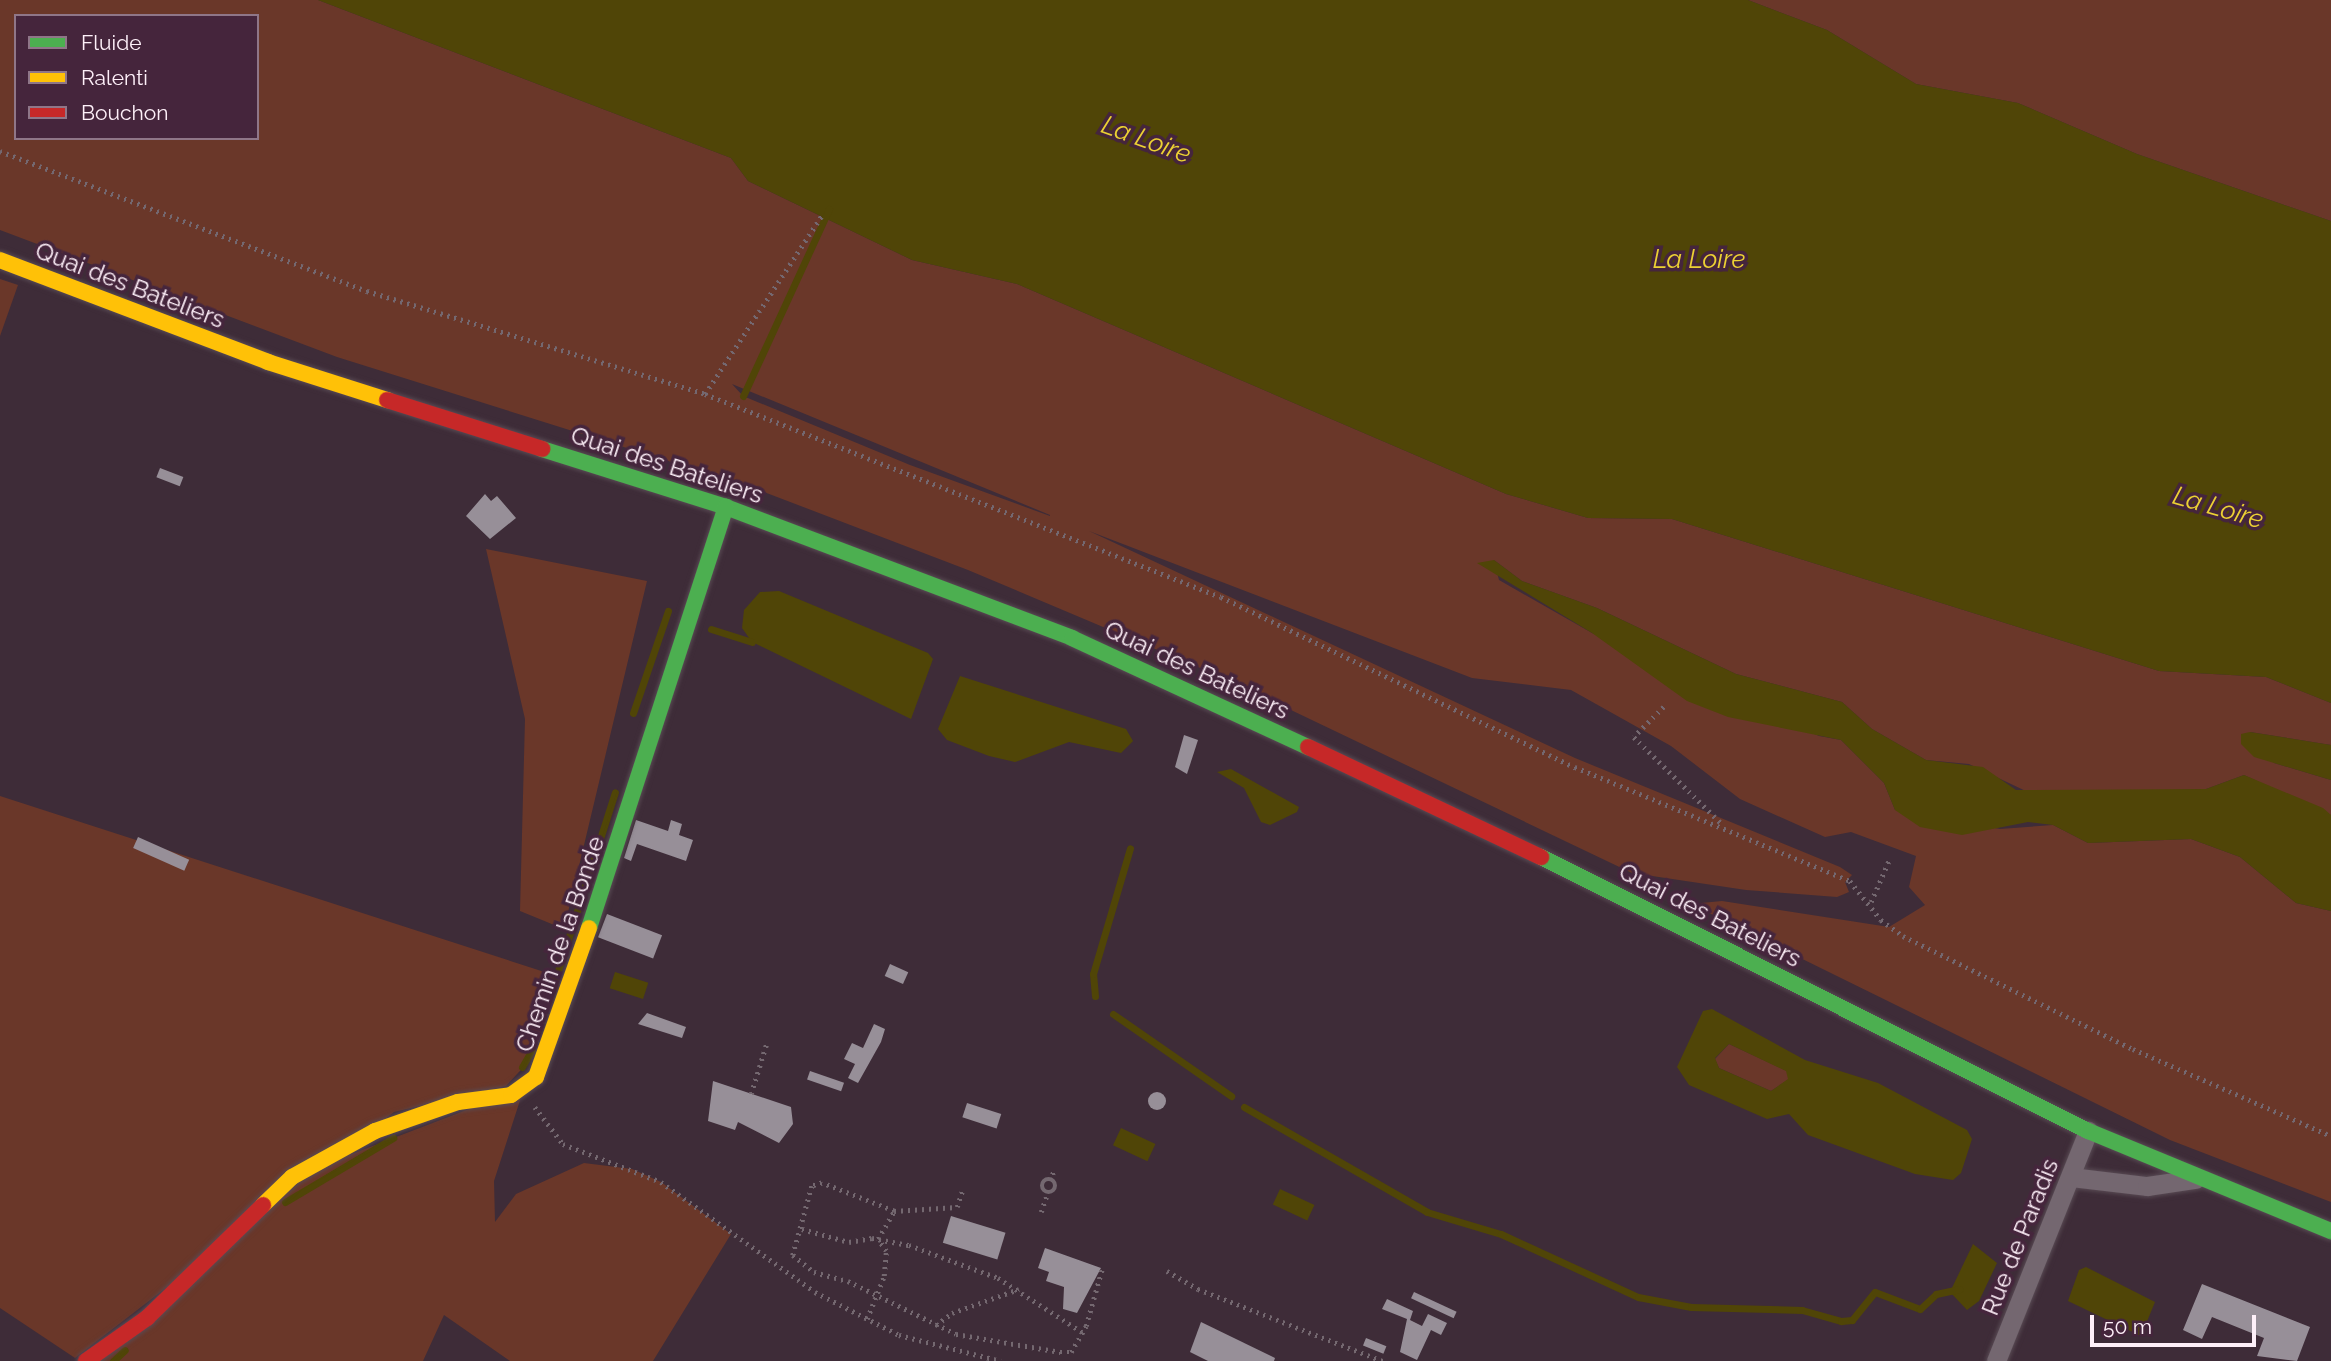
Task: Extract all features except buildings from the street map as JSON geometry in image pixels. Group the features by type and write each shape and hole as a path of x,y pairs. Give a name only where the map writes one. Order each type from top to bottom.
{"main road":[{"name":"Quai des Bateliers","path":"0,260 268,362 726,507 909,573 1222,706 1600,885 2088,1131 2195,1179 2331,1231"},
{"name":"Chemin de la Bonde","path":"86,1361 147,1318 292,1177 375,1131 523,1088 542,1065 714,560 726,507"}],"street":[{"name":"Rue de Paradis","path":"1996,1361 2088,1131"},
{"path":"2071,1177 2147,1186 2195,1179"}],"path":[{"path":"0,151 368,291 705,394 1221,597 1511,738 1850,880 1871,902 1881,920 1903,936 2133,1049 2331,1136"},
{"path":"705,394 823,214"},
{"path":"1664,707 1634,737 1725,827"},
{"path":"1871,902 1890,858"},
{"path":"751,1094 767,1042"},
{"path":"523,1088 563,1144 661,1182 762,1259 867,1319 899,1335 1001,1361"},
{"path":"1051,1181 1054,1170"},
{"path":"963,1188 957,1207 894,1211 822,1183 806,1194 802,1229 792,1245 804,1267 848,1281 878,1299 936,1325 1060,1352 1071,1352 1082,1332 1102,1269"},
{"path":"1041,1212 1048,1192 1058,1183 1043,1183 1048,1192"},
{"path":"877,1239 894,1211"},
{"path":"802,1229 849,1242 877,1239 909,1245 1020,1289 1082,1332"},
{"path":"867,1319 867,1307 878,1299 886,1251 877,1239"},
{"path":"1167,1271 1384,1361"},
{"path":"936,1325 951,1312 1020,1289"}],"shaded area":[{"path":"0,0 318,0 731,158 748,181 912,260 1017,284 1506,494 1588,518 1672,519 2159,671 2266,677 2331,703 2331,745 2250,732 2274,763 2331,780 2331,815 2244,775 2206,789 2032,794 1969,764 1926,760 1872,729 1842,702 1736,674 1597,608 1522,581 1494,560 1499,580 1592,633 1819,736 1841,740 1884,783 1895,810 2000,829 2053,825 2088,843 2191,839 2240,857 2296,903 2331,911 2331,1202 2170,1140 1703,910 1701,903 1722,901 1889,927 1925,905 1909,887 1916,856 1851,832 1825,837 1740,799 1671,746 1571,690 1472,678 1089,531 1575,758 1840,867 1852,875 1845,882 1849,892 1837,897 1746,890 1632,873 1224,678 968,570 751,487 337,357 0,230","holes":["732,384 1050,515 910,465 743,396"]},
{"path":"1748,0 2331,0 2331,221 2137,154 2018,103 1916,84 1827,30"},
{"path":"0,279 18,285 0,336"},
{"path":"486,549 647,581 564,929 520,911 525,719"},
{"path":"0,796 560,977 532,1058 506,1086 394,1112 75,1358 0,1308"},
{"path":"1729,1044 1787,1071 1789,1079 1771,1091 1719,1068 1715,1059"},
{"path":"524,1088 494,1181 495,1222 516,1194 584,1163 632,1169 661,1182 731,1234 653,1361 510,1361 444,1315 423,1361 86,1361 292,1177"}],"water":[{"name":"La Loire","path":"318,0 1748,0 1827,30 1916,84 2018,103 2137,154 2331,221 2331,703 2266,677 2159,671 1672,519 1588,518 1506,494 1017,284 912,260 748,181 731,158"},
{"path":"1494,560 1522,581 1597,608 1736,674 1842,702 1872,729 1926,760 1983,767 2016,790 2206,789 2244,775 2323,808 2331,815 2331,911 2296,903 2240,857 2191,839 2088,843 2053,825 2028,822 1962,835 1920,827 1895,810 1884,783 1841,740 1728,717 1687,701 1592,633 1477,563"},
{"path":"779,591 928,653 933,659 911,719 752,642 742,628 744,610 760,592"},
{"path":"960,676 1126,729 1133,741 1121,753 1069,742 1015,762 989,756 947,740 938,729"},
{"path":"2250,732 2331,745 2331,780 2254,757 2241,744 2241,734"},
{"path":"1231,769 1299,807 1297,812 1270,825 1261,822 1244,788 1217,772"},
{"path":"615,972 648,983 643,999 610,988"},
{"path":"1712,1009 1805,1060 1878,1083 1967,1130 1972,1139 1961,1173 1953,1180 1915,1174 1808,1135 1789,1114 1767,1119 1689,1085 1677,1067 1703,1011","holes":["1729,1044 1786,1071 1788,1079 1771,1091 1719,1068 1715,1058"]},
{"path":"1121,1128 1155,1144 1147,1161 1113,1145"},
{"path":"1280,1189 1314,1205 1307,1220 1273,1204"},
{"path":"1973,1244 1997,1263 1979,1301 1967,1310 1950,1292"},
{"path":"2086,1267 2155,1302 2141,1336 2068,1301 2079,1270"}],"waterway":[{"path":"743,396 829,209"},
{"path":"633,713 668,611"},
{"path":"711,629 752,642"},
{"path":"548,1002 615,792"},
{"path":"1095,996 1093,974 1130,848"},
{"path":"1113,1014 1231,1096"},
{"path":"522,1067 532,1050"},
{"path":"1244,1107 1427,1212 1501,1234 1638,1297 1691,1307 1802,1310 1841,1321 1852,1320 1875,1292 1920,1309 1936,1294 1959,1289"},
{"path":"285,1202 393,1138"},
{"path":"113,1361 125,1350"}],"traffic: fast":[{"path":"542,449 726,507 1072,638 1308,747"},
{"path":"589,928 726,507"},
{"path":"1541,857 2088,1131 2331,1231"}],"traffic: slow":[{"path":"0,260 268,362 387,400"},
{"path":"263,1205 292,1177 375,1131 458,1102 511,1095 536,1077 589,928"}],"traffic: jam":[{"path":"387,400 542,449"},
{"path":"1308,747 1541,857"},
{"path":"86,1361 147,1318 263,1205"}]}
